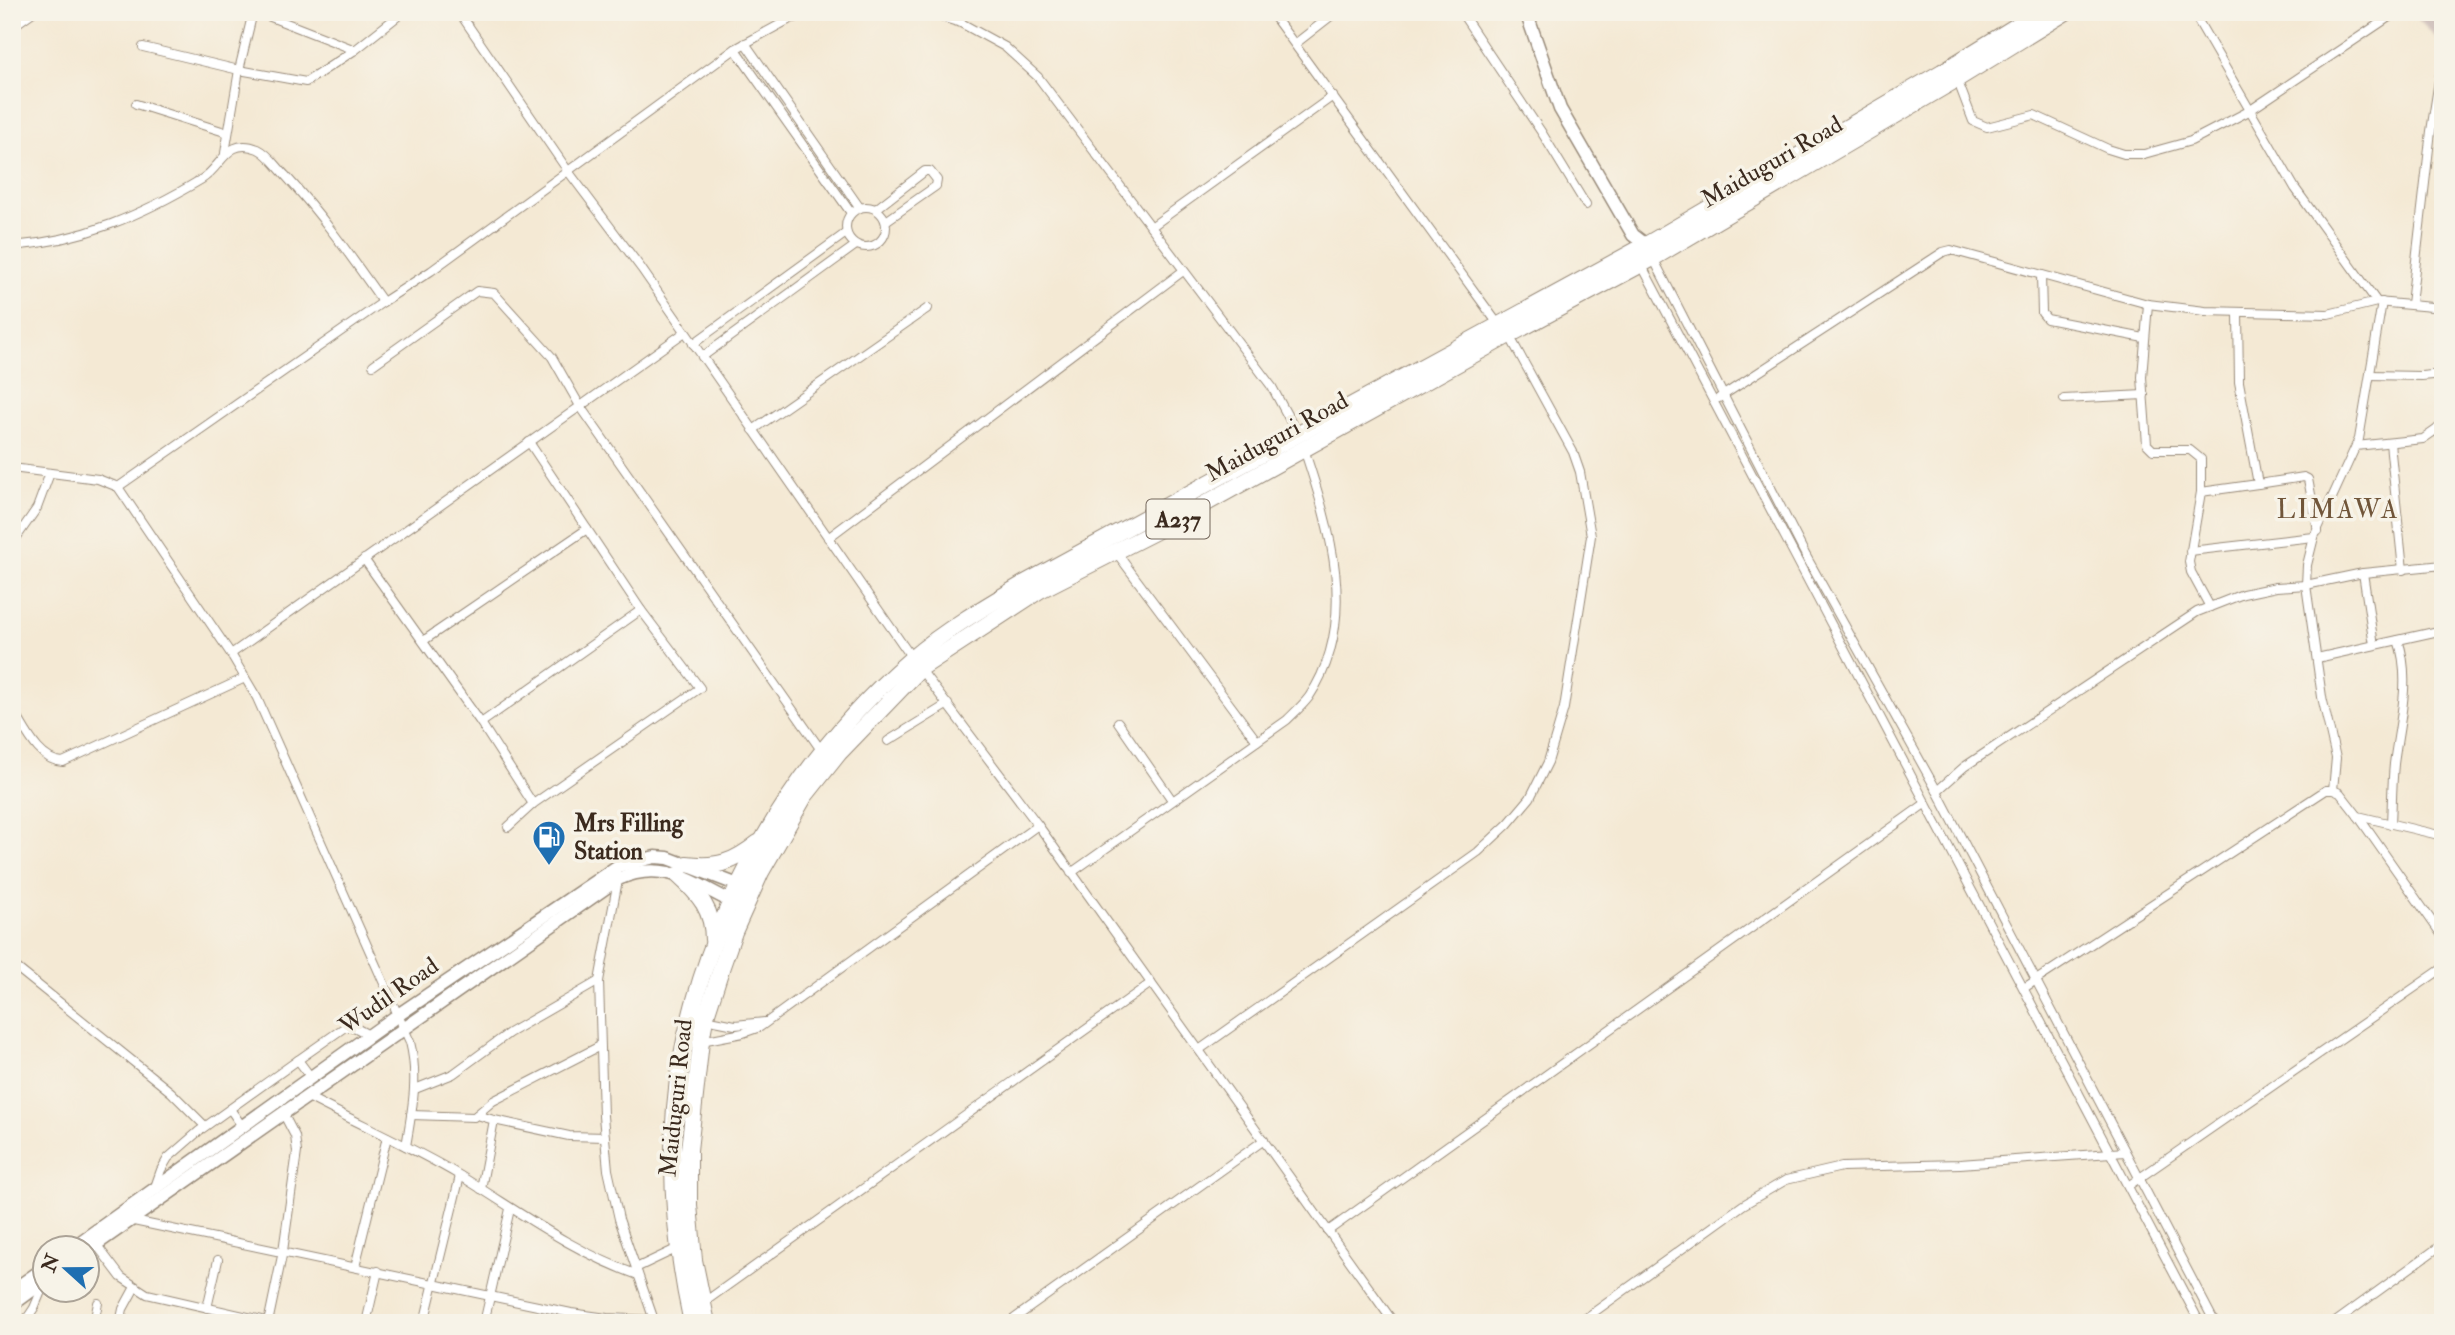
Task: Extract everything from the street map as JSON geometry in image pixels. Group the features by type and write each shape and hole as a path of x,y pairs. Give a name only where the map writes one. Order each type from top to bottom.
{"highway":[{"name":"Maiduguri Road","path":"745,888 771,853 804,797 917,663 1040,590 1116,552 1301,442 1642,250 2039,12"},
{"name":"Maiduguri Road","path":"1642,250 1957,79 2066,12"},
{"name":"Maiduguri Road","path":"692,1323 680,1268 673,1166 680,1074 692,1015 713,948 738,904 765,837 821,750 845,723 980,610 1025,583 1301,442"},
{"path":"713,948 712,920 708,908 682,869 717,865 738,859 765,837"},
{"name":"Maiduguri Road","path":"707,1323 694,1260 689,1205 689,1150 705,1019 738,904"}],"main road":[{"path":"1526,12 1560,109 1642,250"},
{"name":"Wudil Road","path":"102,1240 404,1028 586,893 618,866 655,857 682,869 745,888"},
{"name":"Wudil Road","path":"91,1234 398,1015 586,893 643,872 682,869 738,904"},
{"path":"12,1305 17,1286 32,1276"}],"street":[{"path":"12,27 33,12"},
{"path":"12,246 47,243 107,226 144,210 202,179 214,169 225,153 239,70 256,12 355,50"},
{"path":"143,47 300,83 306,82 355,50 404,12"},
{"path":"459,12 568,171 641,268 917,663 1038,825 1394,1323"},
{"path":"118,487 431,271 736,49 790,19 818,12"},
{"path":"924,12 961,23 1005,47 1038,77 1272,387 1301,442 1325,511 1334,554 1337,619 1325,668 1308,699 1287,720 1071,873"},
{"path":"1199,1050 1478,852 1508,824 1530,798 1549,762 1564,708 1591,536 1580,472 1573,452 1503,329 1271,12"},
{"path":"1295,44 1336,12"},
{"path":"1461,12 1586,205"},
{"path":"2193,12 2295,188 2380,302 2371,375 2356,446 2316,534 2307,565 2306,584 2325,718 2336,758 2333,790"},
{"path":"1957,79 1976,124 1987,127 2034,116 2108,149 2124,154 2144,154 2191,141 2249,111 2392,15"},
{"path":"745,43 860,208"},
{"path":"736,49 851,213"},
{"path":"2411,304 2440,74"},
{"path":"1151,227 1333,96"},
{"path":"136,104 228,133"},
{"path":"779,111 787,105"},
{"path":"225,153 244,147 258,149 268,157 317,210 383,302"},
{"path":"876,209 886,221 884,237 877,245 866,248 856,246 846,233 846,223 851,213 860,208 876,209 925,171 930,171 937,180 936,186 886,221"},
{"path":"835,191 844,185"},
{"path":"693,344 846,233"},
{"path":"702,357 856,246"},
{"path":"1642,250 1806,556 1937,791 2215,1323"},
{"path":"1642,250 1714,401 2200,1323"},
{"path":"1714,401 1943,252 1951,250 2148,304 2238,313 2328,314 2380,302 2443,308"},
{"path":"796,271 805,283"},
{"path":"828,538 1183,271"},
{"path":"2041,275 2042,313 2047,319 2144,338"},
{"path":"373,365 477,291 494,293 552,357 580,406 821,750"},
{"path":"2148,304 2144,338 2148,447 2153,450 2190,450 2201,459 2201,492 2190,551 2191,572 2210,607"},
{"path":"753,430 928,308"},
{"path":"2238,313 2239,382 2258,484"},
{"path":"231,654 685,332"},
{"path":"2371,375 2443,374"},
{"path":"2064,399 2144,395"},
{"path":"2356,446 2423,439 2441,426 2443,444"},
{"path":"508,827 533,804 700,688 641,610 529,442"},
{"path":"2389,443 2403,570"},
{"path":"12,468 98,479 118,487 231,654 265,712 404,1028 413,1055 415,1089 406,1146"},
{"path":"12,544 37,508 50,473"},
{"path":"2201,492 2304,477 2308,479 2316,534"},
{"path":"423,642 587,529"},
{"path":"2190,551 2316,534"},
{"path":"1116,552 1257,741"},
{"path":"364,559 481,723 533,804"},
{"path":"1937,791 1964,767 2197,612 2243,594 2363,573 2443,565"},
{"path":"2363,573 2374,645"},
{"path":"481,723 641,610"},
{"path":"2317,658 2443,630"},
{"path":"2391,824 2404,691 2404,666 2398,640"},
{"path":"12,708 44,756 63,762 245,678"},
{"path":"888,741 948,704"},
{"path":"1118,722 1172,800"},
{"path":"2024,988 2326,790 2340,793 2443,937"},
{"path":"1328,1231 1926,803"},
{"path":"2358,816 2443,836"},
{"path":"701,1041 743,1033 768,1021 1038,825"},
{"path":"129,1220 571,1313 654,1321 618,1219 608,1170 605,1137 599,981 618,880"},
{"path":"12,964 171,1092 205,1126"},
{"path":"2128,1186 2443,968"},
{"path":"415,1089 453,1074 509,1033 599,981"},
{"path":"702,1304 1151,983"},
{"path":"705,1019 735,1025 768,1021"},
{"path":"155,1187 168,1158 205,1126 345,1027 354,1027 369,1035"},
{"path":"411,1115 470,1118 493,1101 600,1046"},
{"path":"298,1060 310,1076"},
{"path":"306,1096 406,1146 460,1176 510,1209 608,1263 637,1272 678,1248"},
{"path":"230,1109 242,1126"},
{"path":"102,1257 121,1277 147,1294 271,1322 297,1152 295,1136 283,1113"},
{"path":"477,1115 569,1136 605,1137"},
{"path":"481,1189 494,1120"},
{"path":"355,1267 387,1137"},
{"path":"1008,1323 1264,1139"},
{"path":"1579,1323 1743,1205 1786,1180 1842,1167 1960,1164 2125,1152"},
{"path":"424,1323 460,1176"},
{"path":"484,1323 510,1209"},
{"path":"2334,1323 2443,1244"},
{"path":"207,1308 218,1260"},
{"path":"366,1323 378,1271"},
{"path":"120,1323 123,1308 135,1287"},
{"path":"24,1323 36,1304"},
{"path":"94,1323 98,1304"}],"shaded area":[{"path":"2411,12 2443,12 2443,45"}],"place":[{"name":"Mrs Filling Station","path":"549,867"}],"district":[{"name":"LIMAWA","path":"2338,510"}]}
